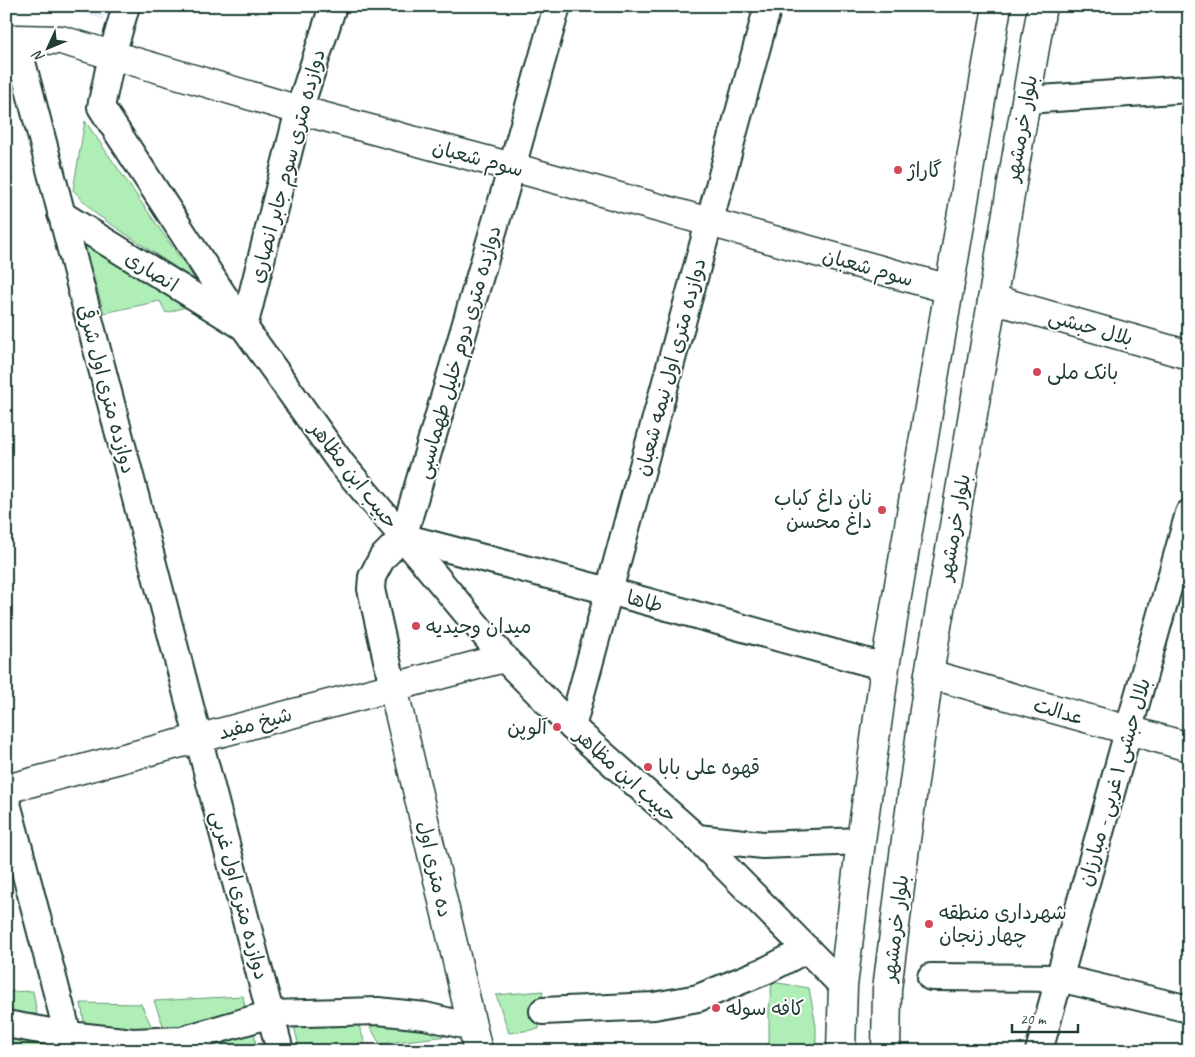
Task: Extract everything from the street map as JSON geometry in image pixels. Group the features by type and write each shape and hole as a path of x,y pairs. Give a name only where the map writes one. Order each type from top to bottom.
{"main road":[{"path":"841,1051 843,986 885,667 997,6"},
{"name":"بلوار خرمشهر","path":"886,1051 887,989 929,674 1042,6"},
{"name":"سوم شعبان","path":"11,40 61,40 299,110 512,167 949,290"},
{"name":"بلال حبشی","path":"992,299 1189,355"},
{"name":"شیخ مفید","path":"6,789 504,658"},
{"name":"عدالت","path":"929,674 1189,747"},
{"name":"ده متری اول","path":"393,687 475,1039"}],"street":[{"name":"حبیب ابن مظاهر","path":"126,6 112,55 101,107 244,327 341,463 504,658 572,727 697,838 843,986"},
{"name":"دوازده متری سوم جابر انصاری","path":"244,327 299,110 333,6"},
{"name":"دوازده متری دوم خلیل طهماسبی","path":"403,537 512,167 557,6"},
{"name":"دوازده متری اول نیمه شعبان","path":"572,727 768,6"},
{"name":"دوازده متری اول شرقی","path":"11,40 61,214 199,738"},
{"path":"1026,100 1189,90"},
{"name":"انصاری","path":"61,214 244,327"},
{"name":"بلال حبشی ۱ غربی - مبارزان","path":"1039,1051 1189,513"},
{"path":"393,687 372,590 372,577 382,558 403,537"},
{"name":"طاها","path":"403,537 609,591 885,667"},
{"name":"دوازده متری اول غربی","path":"199,738 280,1051"},
{"path":"6,800 70,1043"},
{"path":"697,838 763,845 861,841"},
{"path":"543,1012 654,1006 698,998 767,970 807,949"},
{"path":"931,977 1059,978 1189,1009"},
{"path":"6,1024 70,1043 133,1042 182,1040 271,1014 378,1011 425,1016 475,1039"}],"shaded area":[{"path":"58,6 107,6 103,20"}],"green space":[{"path":"85,121 196,281 96,214 73,190"},
{"path":"83,240 195,304 166,313 160,301 104,313"},
{"path":"772,982 809,988 816,1026 816,1051 769,1051 769,1009"},
{"path":"33,991 37,1014 6,1012 6,992"},
{"path":"543,991 538,1014 539,1029 509,1033 496,995"},
{"path":"243,996 246,1013 166,1033 154,1001"},
{"path":"81,1003 141,1004 155,1034 85,1028"},
{"path":"356,1018 365,1043 336,1051 300,1051 293,1022"},
{"path":"365,1018 464,1034 380,1044"},
{"path":"254,1026 256,1051 166,1051"},
{"path":"6,1030 47,1040 50,1051 6,1051"}],"place":[{"name":"گاراژ","path":"898,170"},
{"name":"بانک ملی","path":"1037,372"},
{"name":"نان داغ کباب داغ محسن","path":"882,510"},
{"name":"میدان وحیدیه","path":"416,626"},
{"name":"آلوپن","path":"557,727"},
{"name":"قهوه علی بابا","path":"648,767"},
{"name":"شهرداری منطقه چهار زنجان","path":"929,924"},
{"name":"کافه سوله","path":"716,1008"}]}
